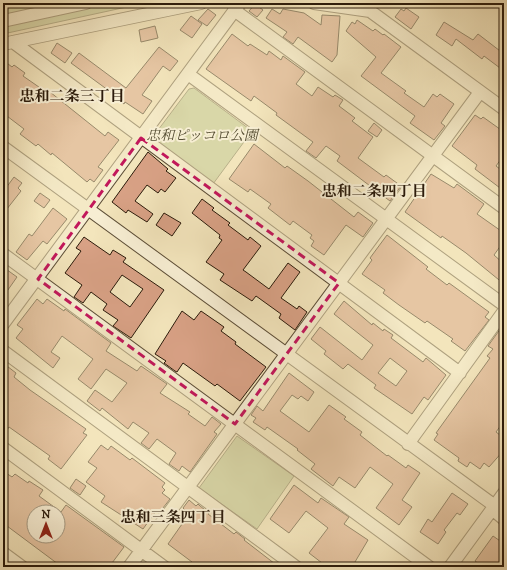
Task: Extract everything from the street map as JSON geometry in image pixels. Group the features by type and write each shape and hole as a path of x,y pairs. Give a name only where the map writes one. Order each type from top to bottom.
{"street":[{"path":"3,22 86,3"},
{"path":"8,43 201,3"},
{"path":"314,3 370,11 504,109"},
{"path":"3,324 38,279 237,6 433,156 504,208"},
{"path":"8,43 340,283 460,373"},
{"path":"188,74 504,305"},
{"path":"129,567 480,92"},
{"path":"3,148 408,444 493,508 504,518"},
{"path":"3,254 430,567"},
{"path":"408,444 504,311"},
{"path":"3,351 296,567"},
{"path":"3,448 164,567"},
{"path":"450,567 504,493"},
{"path":"3,553 22,567"}],"highlighted area":[{"path":"141,138 339,283 235,424 38,279"}],"green space":[{"path":"3,3 145,3 3,34"},
{"name":"忠和ピッコロ公園","path":"194,88 252,131 213,184 152,138 189,89"},
{"path":"237,436 294,476 257,529 199,488"}],"building":[{"path":"255,4 263,10 257,17 249,11"},
{"path":"406,8 419,17 411,29 395,17 401,9 404,11"},
{"path":"208,9 216,15 207,26 198,20"},
{"path":"272,9 280,14 283,9 304,13 321,25 322,15 340,16 337,55 332,62 298,37 293,44 283,37 287,32 266,18"},
{"path":"191,16 202,24 192,38 180,30"},
{"path":"357,20 373,31 375,29 383,35 384,34 401,47 381,73 406,91 404,93 424,107 433,94 437,97 440,94 454,104 441,123 445,126 434,140 410,123 415,116 361,76 376,57 346,31 352,22 355,24"},
{"path":"444,22 473,40 478,34 504,54 504,71 484,56 482,59 456,39 452,46 436,35"},
{"path":"155,26 158,38 141,42 139,30"},
{"path":"232,34 248,46 250,44 267,55 269,51 281,60 283,56 305,72 296,84 312,96 318,87 333,97 335,95 343,100 339,106 355,118 352,121 373,137 358,158 384,177 386,175 401,186 390,201 337,161 340,156 326,146 316,158 306,151 313,142 276,115 277,113 254,96 251,101 206,69"},
{"path":"57,43 72,53 65,63 51,53"},
{"path":"159,47 178,61 170,71 163,66 142,95 152,101 143,114 111,95 112,93 71,63 79,53 126,88"},
{"path":"3,60 12,67 14,65 25,73 23,76 49,94 50,92 105,136 108,132 119,140 98,167 103,170 94,182 90,179 87,182 52,153 51,155 38,144 36,146 20,134 24,129 3,113"},
{"path":"475,115 481,119 483,117 504,132 504,155 496,166 504,172 504,191 475,169 477,165 452,146"},
{"path":"374,123 382,130 377,137 368,131"},
{"path":"254,144 285,168 287,166 308,181 354,217 358,212 373,223 363,237 346,225 324,255 311,246 314,241 310,238 312,235 293,221 290,225 268,208 271,204 250,189 248,192 229,179"},
{"path":"148,152 168,169 166,171 176,178 165,192 161,189 158,193 147,185 135,201 153,214 147,222 128,210 126,213 112,202"},
{"path":"431,174 454,188 457,184 484,204 477,214 504,233 504,241 494,255 504,264 504,284 466,253 442,236 441,238 405,212"},
{"path":"14,177 22,183 18,188 21,191 3,214 3,192"},
{"path":"40,193 50,200 44,208 34,201"},
{"path":"202,199 214,208 212,210 230,223 228,225 248,240 250,237 261,246 243,270 269,289 288,263 300,272 281,298 297,309 299,306 307,312 295,330 279,318 281,314 256,296 252,301 220,280 224,274 206,262 222,240 219,238 220,235 192,213"},
{"path":"53,208 67,219 47,244 43,241 27,260 16,252 29,234 32,236"},
{"path":"164,213 181,223 172,236 156,225"},
{"path":"387,235 428,267 426,269 447,285 449,283 489,312 485,317 489,320 465,351 451,341 453,339 427,321 425,323 399,305 383,293 385,290 362,274 372,260 370,258"},
{"path":"84,237 110,255 113,250 126,258 123,262 164,290 131,338 113,326 118,320 103,310 107,304 91,292 83,303 74,297 82,285 65,273 81,251 76,248","holes":["122,275 143,289 130,307 110,292"]},
{"path":"3,267 17,277 3,297"},
{"path":"37,299 43,304 47,299 64,311 65,309 111,343 106,351 137,371 141,366 167,384 160,393 190,412 188,414 205,426 212,417 221,424 214,432 217,434 190,472 182,466 179,471 169,464 176,453 157,439 149,449 141,443 149,433 133,422 128,429 102,408 100,411 87,401 95,390 112,402 127,383 106,369 91,389 78,379 93,359 62,336 51,352 60,358 53,368 16,338 23,329 17,325"},
{"path":"344,301 372,325 373,323 383,331 384,329 393,335 391,338 423,362 426,358 446,375 428,400 424,397 412,414 374,388 376,385 348,364 343,369 324,354 326,351 311,339 320,327 362,360 373,345 334,314","holes":["390,358 407,371 396,386 378,373"]},
{"path":"182,311 194,320 201,311 224,327 221,331 236,342 235,344 266,367 240,401 217,384 215,386 183,363 177,372 164,363 166,361 155,354"},
{"path":"501,328 504,331 504,421 496,432 504,438 504,450 489,467 484,463 480,469 470,462 467,467 458,461 459,458 434,440 438,434 436,433 490,358 487,356 493,349 488,346"},
{"path":"3,363 16,373 14,377 30,390 86,429 83,433 87,435 61,469 48,459 50,456 9,427 3,436"},
{"path":"289,373 314,392 308,401 301,396 298,399 292,395 280,411 309,432 329,405 346,417 344,419 362,432 360,435 387,456 388,455 406,468 408,465 420,473 402,500 412,507 399,525 376,508 393,484 370,467 355,488 339,477 333,486 311,469 315,464 297,450 298,449 267,427 265,430 253,422 256,418 251,415 257,406 263,411"},
{"path":"101,445 108,450 111,446 130,460 132,458 165,483 162,487 165,490 162,493 170,499 159,513 156,511 143,529 101,502 105,496 86,482 97,468 88,462"},
{"path":"6,473 12,477 15,474 28,483 29,481 43,490 39,496 50,504 26,504 26,540 3,523 3,478"},
{"path":"76,479 86,486 80,495 70,488"},
{"path":"294,485 318,503 321,498 349,517 344,524 368,540 352,567 319,567 322,563 309,553 328,528 306,511 289,533 270,519"},
{"path":"452,493 468,504 460,515 457,513 444,530 446,532 438,544 420,532 428,519 432,522"},
{"path":"189,500 196,506 198,504 209,513 208,514 234,534 236,532 279,567 188,567 192,562 168,544 187,517 182,513 185,510 183,508"},
{"path":"66,505 124,547 109,567 62,567 31,544 66,544"},
{"path":"493,536 503,543 500,547 504,550 504,567 494,567 488,563 483,567 475,561"}],"district":[{"name":"忠和二条三丁目","path":"72,96"},
{"name":"忠和二条四丁目","path":"374,191"},
{"name":"忠和三条四丁目","path":"173,517"}]}
